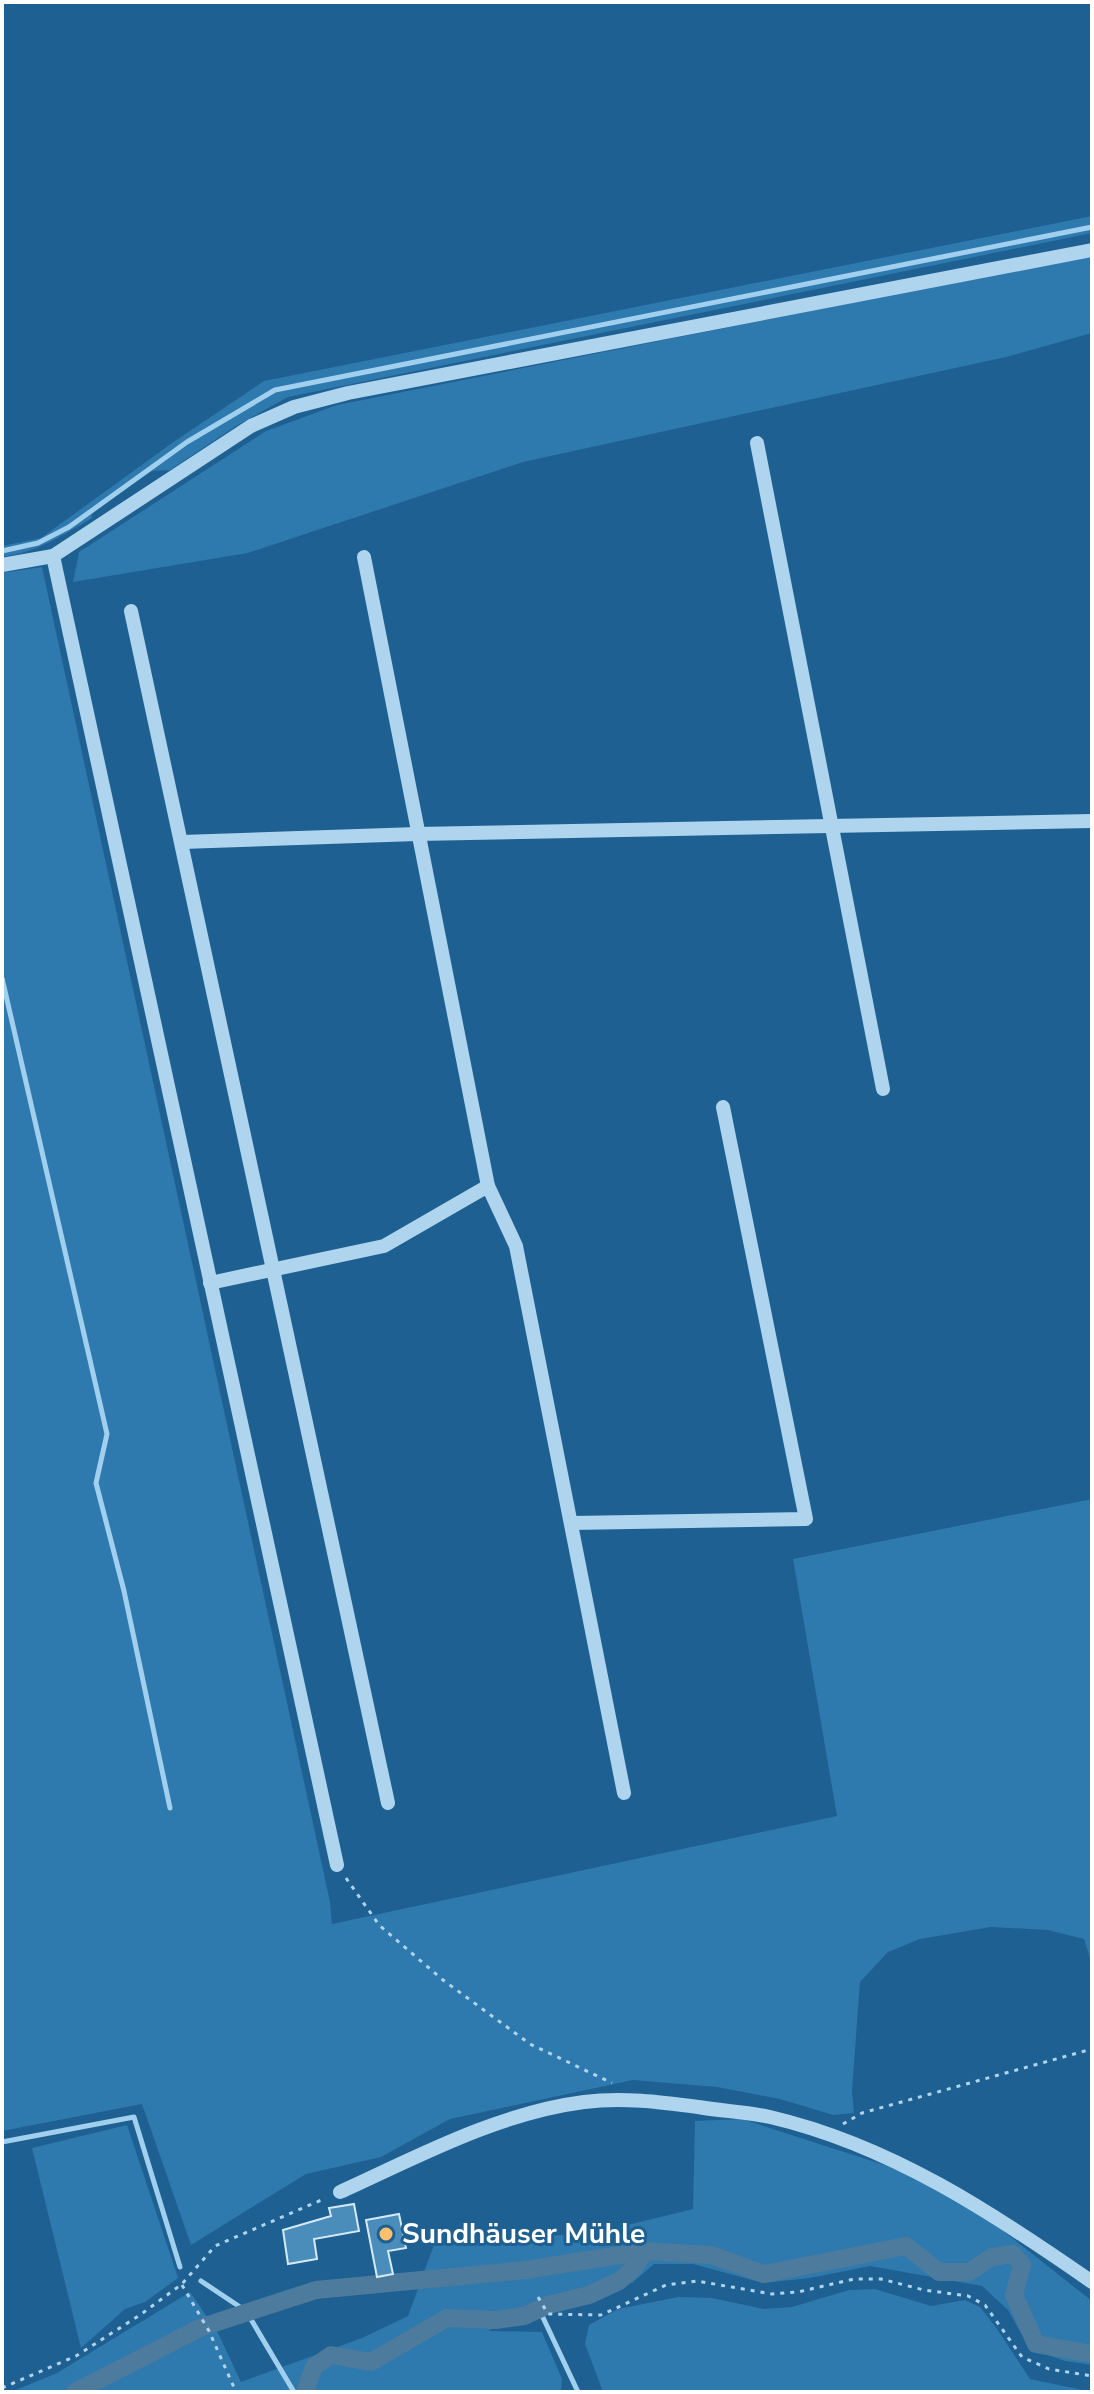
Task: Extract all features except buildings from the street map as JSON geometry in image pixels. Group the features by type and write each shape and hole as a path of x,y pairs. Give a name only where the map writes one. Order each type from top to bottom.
{"lane":[{"path":"2,565 53,556 251,426 294,407 348,393 1092,250"},
{"path":"757,443 883,1089"},
{"path":"53,556 337,1865"},
{"path":"364,557 488,1186 516,1246 624,1793"},
{"path":"131,611 388,1803"},
{"path":"182,842 417,834 1092,821"},
{"path":"572,1523 806,1519 723,1107"},
{"path":"210,1283 384,1246 488,1186"},
{"path":"340,2192 454,2140 517,2116 584,2102 644,2100 769,2117 835,2137 945,2185 1020,2231 1092,2282"}],"path":[{"path":"337,1865 379,1925 443,1980 530,2044 618,2086"},
{"path":"835,2137 844,2123 862,2113 1092,2049"},
{"path":"2,2388 76,2356 182,2284 215,2246 340,2192"},
{"path":"538,2297 548,2314 601,2315 666,2285 697,2281 772,2294 798,2292 854,2279 881,2279 924,2290 968,2296 985,2305 1022,2357 1049,2369 1092,2376"},
{"path":"182,2284 209,2331 236,2392"}],"shaded area":[{"path":"1092,216 1092,233 288,397 236,426 170,470 152,471 91,510 92,518 60,537 26,552 2,557 2,546 41,538 264,381"},
{"path":"1092,255 1092,333 1006,357 523,462 248,553 73,582 79,552 266,431 337,405"},
{"path":"42,567 330,1902 332,1924 837,1816 793,1559 1092,1499 1092,1964 1084,1939 1048,1930 991,1927 920,1939 888,1952 860,1982 852,2091 854,2113 833,2115 780,2099 717,2087 633,2080 450,2119 381,2157 306,2174 191,2245 142,2104 2,2131 2,573"},
{"path":"742,2119 897,2169 983,2215 1092,2301 1092,2365 1065,2361 1030,2349 1008,2310 982,2286 870,2266 810,2278 763,2283 693,2264 654,2264 632,2283 560,2297 488,2331 542,2332 562,2379 561,2392 11,2392 57,2373 190,2292 218,2333 241,2382 362,2338 408,2316 434,2245 599,2232 693,2209 695,2121"},
{"path":"127,2125 178,2278 145,2302 125,2309 81,2348 32,2148"},
{"path":"875,2289 931,2306 965,2300 980,2307 1030,2379 1092,2392 603,2392 585,2344 589,2325 618,2309 678,2297 712,2298 764,2309 792,2307 849,2290"}],"waterway":[{"path":"2,551 38,543 69,527 187,442 275,390 1092,227"},
{"path":"2,978 107,1434 96,1483 124,1591 170,1808"},
{"path":"2,2142 134,2117 180,2267"},
{"path":"305,2392 314,2367 331,2355 371,2362 447,2318 496,2320 524,2316 548,2305 589,2295 619,2281 646,2251 711,2255 764,2274 906,2246 939,2272 969,2272 992,2257 1013,2254 1022,2265 1014,2295 1036,2344 1092,2354"},
{"path":"75,2392 202,2327 316,2290 525,2270 646,2251"},
{"path":"201,2281 246,2311 294,2392"},
{"path":"539,2309 578,2392"}],"place":[{"name":"Sundhäuser Mühle","path":"386,2234"}]}
